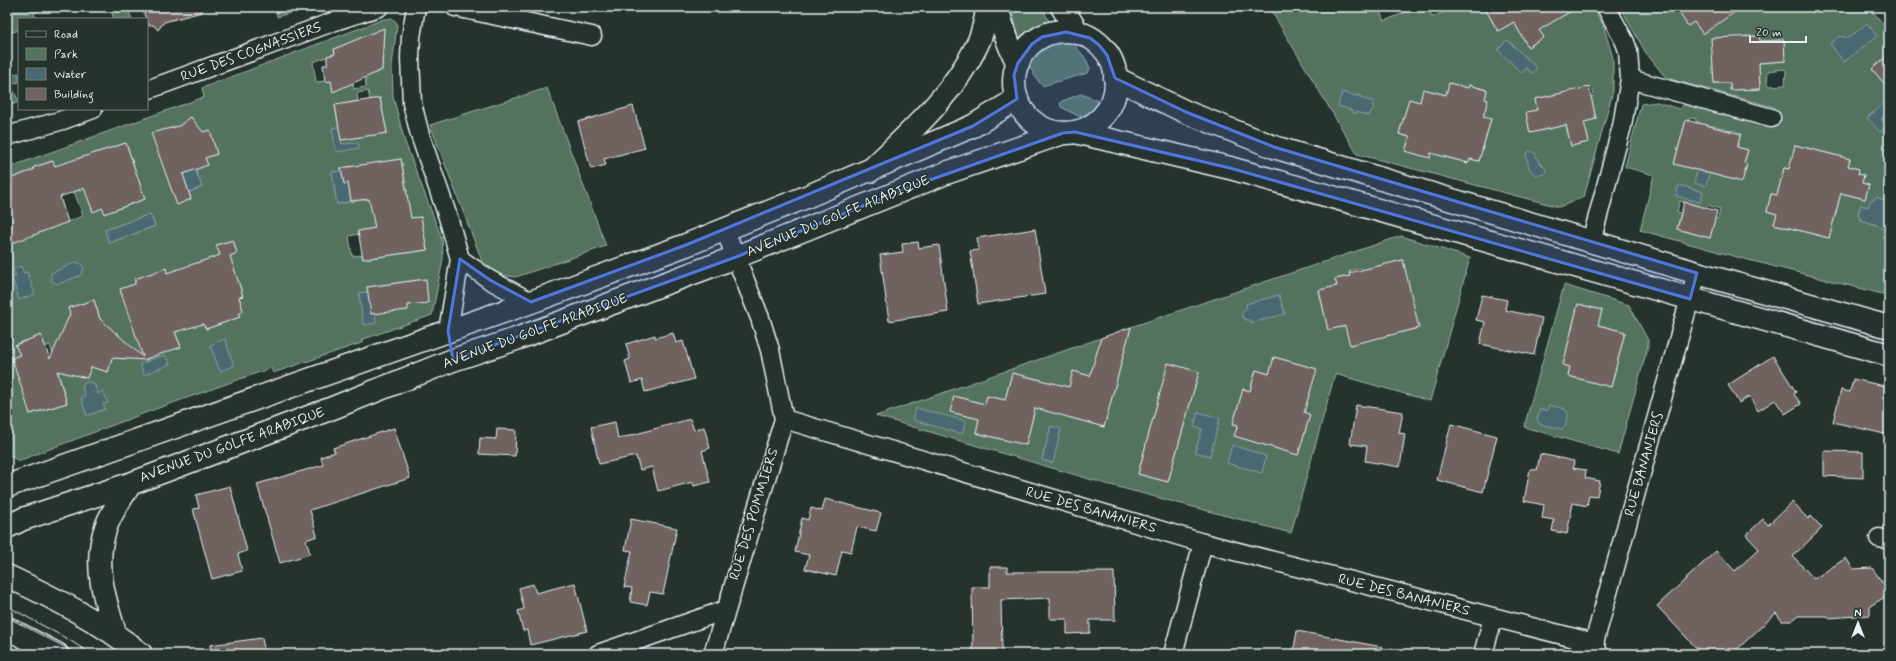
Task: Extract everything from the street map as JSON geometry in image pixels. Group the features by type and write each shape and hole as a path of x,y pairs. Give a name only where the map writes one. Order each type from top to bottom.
{"main road":[{"path":"870,171 936,105 963,69 978,44 988,7"},
{"path":"997,7 1002,26 1013,55 1018,63"},
{"path":"1062,7 1078,33"},
{"path":"1069,132 1087,128 1106,112 1112,102 1116,78 1107,55 1090,38 1078,33 1054,33 1042,37 1024,52 1018,63 1014,81 1017,99 1030,119 1051,131 1069,132 1230,168 1889,356"},
{"path":"1116,78 1186,112 1274,147 1591,242 1889,327"},
{"name":"AVENUE DU GOLFE ARABIQUE","path":"7,486 531,302 725,230 870,171 974,126 1017,99"},
{"name":"AVENUE DU GOLFE ARABIQUE","path":"7,527 23,519 130,484 330,409 453,360 516,339 736,257 946,173 1069,132"},
{"path":"448,331 453,360"},
{"path":"115,633 105,600 99,566 100,547 106,526 130,484"},
{"path":"7,576 51,597 115,633 141,654"},
{"path":"7,628 57,654"}],"street":[{"name":"RUE DES COGNASSIERS","path":"148,90 338,20 379,7"},
{"path":"416,7 410,51 410,85 412,103 420,135 448,217 460,260 448,331"},
{"path":"455,7 592,36"},
{"path":"1591,242 1620,133 1630,79 1628,51 1625,42 1606,7"},
{"path":"1630,79 1772,118"},
{"path":"7,136 90,110"},
{"path":"725,230 755,302 765,334 778,385 784,419"},
{"path":"460,260 490,280 531,302"},
{"name":"RUE BANANIERS","path":"1596,649 1697,273"},
{"name":"RUE DES BANANIERS","path":"784,419 1203,543 1493,618 1596,649"},
{"name":"RUE DES POMMIERS","path":"713,654 725,610 784,419"},
{"path":"1173,654 1203,543"},
{"path":"598,654 725,610"},
{"path":"1483,654 1493,618"}],"highlighted area":[{"path":"1066,32 1090,38 1099,45 1107,55 1115,78 1186,112 1274,147 1697,273 1690,299 1230,168 1075,132 1063,133 910,187 736,257 453,360 448,331 460,259 490,280 531,302 686,245 973,126 1017,99 1014,75 1018,63 1032,44 1042,37"}],"green space":[{"path":"7,7 28,7 29,10 40,7 50,7 34,13 36,18 18,18 18,30 7,34"},
{"path":"110,7 127,7 132,18 114,18"},
{"path":"276,7 309,7 277,17"},
{"path":"1011,7 1042,7 1051,24 1080,51 1088,63 1090,69 1088,73 1042,86 1026,58"},
{"path":"1269,7 1378,7 1384,21 1411,10 1410,7 1428,7 1432,17 1456,7 1508,7 1491,20 1498,31 1514,22 1528,47 1544,37 1539,30 1577,7 1592,7 1603,24 1613,58 1613,91 1584,197 1559,207 1357,154","holes":["1507,40 1537,68 1532,73 1526,68 1522,73","1449,83 1466,94 1469,85 1487,90 1485,99 1488,100 1483,117 1491,119 1479,161 1470,159 1468,163 1431,153 1430,157 1405,151 1409,137 1399,134 1409,100 1420,102 1424,89 1446,95","1592,87 1594,96 1591,97 1596,119 1584,122 1589,142 1571,146 1566,125 1530,133 1526,112 1537,110 1535,99","1357,95 1359,95 1372,107 1356,112 1352,110"]},
{"path":"1620,7 1869,7 1884,25 1889,21 1889,54 1872,69 1889,89 1889,99 1867,118 1881,119 1889,112 1889,204 1887,201 1874,200 1868,207 1861,205 1858,214 1861,220 1880,226 1885,232 1889,228 1889,288 1882,294 1737,257 1640,230 1654,175 1625,167 1641,104 1657,102 1679,109 1687,103 1769,125 1774,107 1666,78 1646,53","holes":["1745,36 1759,36 1760,41 1784,40 1785,61 1759,63 1760,89 1730,90 1730,83 1714,83 1713,57","1784,69 1786,71 1785,85 1769,86 1767,84 1768,71","1691,118 1696,119 1696,122 1732,131 1734,130 1740,134 1737,147 1748,150 1744,163 1747,164 1742,182 1674,164 1685,123","1796,145 1850,159 1848,166 1859,169 1858,174 1864,175 1862,183 1869,185 1865,199 1841,193 1829,238 1774,224 1777,214 1767,211 1771,194 1777,195 1784,168 1789,169","1680,201 1706,208 1707,205 1720,209 1718,219 1715,218 1710,238 1677,229 1681,213 1677,212"]},
{"path":"392,18 397,25 392,66 393,96 405,142 442,239 443,259 432,315 361,340 364,342 273,373 271,368 150,411 18,461 8,454 7,275 12,273 8,263 13,261 7,244 7,168 204,97 202,88 384,19","holes":["384,29 382,70 365,76 366,87 354,89 352,78 316,82 313,62 335,54 334,49","368,91 370,100 380,98 387,133 341,140 342,144 332,129 339,127 335,106 358,101 357,93","190,117 198,126 201,133 210,130 217,154 205,158 208,165 195,169 202,187 189,192 191,199 177,204 152,133 179,126","126,143 145,199 105,213 99,197 79,158","401,159 407,192 337,204 332,172 342,171 342,168","52,161 55,166 64,164 83,216 29,236 9,179 33,170 34,167","150,214 155,226 109,243 105,230","421,217 427,250 363,259 362,255 352,256 349,236 359,234 358,231 375,228 374,223","233,240 237,253 230,256 243,296 239,297 243,311 239,314 240,317 206,329 186,280 220,255 216,245","166,269 177,301 181,330 175,332 181,346 145,360 120,290 135,284 135,279","27,272 19,299 12,277","425,279 428,303 408,305 375,313 359,293 368,292 367,287","94,300 100,319 107,325 104,331 108,335 118,332 127,359 112,358 108,372 91,367 68,308","41,335 45,347 50,345 67,403 30,414 24,373 17,376 12,359 20,355 15,345","94,384 98,394 103,392 107,403 103,404 82,398"]},
{"path":"18,73 18,82 11,85 18,102 7,107 7,76"},
{"path":"547,88 606,246 516,277 497,274 482,261 430,125"},
{"path":"1081,94 1098,101 1096,110 1080,117 1061,107 1060,103 1062,101"},
{"path":"1401,236 1470,258 1430,401 1335,374 1291,533 1103,483 876,416 1101,338 1091,376 1073,371 1062,415 1104,427 1131,327","holes":["1402,260 1345,326 1328,330 1319,290 1337,286 1335,279 1350,276 1349,271 1361,268 1363,275 1376,267","1274,357 1316,369 1304,412 1310,415 1298,455 1235,436 1238,425 1233,423 1243,390 1250,391 1256,370 1269,374","1199,372 1168,482 1138,474 1157,404","1012,373 1042,380 1026,445 976,433 979,419 950,412 954,397 985,404 987,396 1005,400","1051,426 1053,462 1042,460","1202,428 1210,456 1196,452"]},
{"path":"1564,285 1629,305 1648,340 1648,346 1618,454 1524,427","holes":["1578,304 1602,310 1598,325 1625,332 1611,387 1568,376 1570,367 1563,365"]}],"water":[{"path":"1867,23 1877,36 1844,62 1830,44 1840,36 1849,38"},
{"path":"1507,40 1537,68 1532,73 1526,68 1522,73 1498,50"},
{"path":"1342,92 1356,96 1359,95 1360,98 1374,102 1372,106 1374,109 1371,111 1369,116 1356,112 1354,114 1351,110 1338,106"},
{"path":"1889,99 1889,112 1881,119 1887,126 1880,132 1867,118"},
{"path":"339,127 342,144 358,143 359,148 336,152 332,128"},
{"path":"1529,151 1535,153 1538,161 1546,169 1545,174 1535,175 1529,168 1526,154"},
{"path":"1700,160 1712,163 1706,186 1694,183"},
{"path":"193,164 202,187 189,192 181,168"},
{"path":"342,171 344,183 348,183 351,201 337,204 332,172"},
{"path":"1679,185 1703,192 1700,202 1676,196"},
{"path":"1876,197 1886,202 1890,208 1889,228 1885,232 1880,226 1861,220 1858,214 1861,205 1868,207 1871,200 1874,200"},
{"path":"150,214 155,226 109,243 105,230"},
{"path":"77,262 84,268 81,275 58,284 51,281 51,273"},
{"path":"21,266 24,273 27,272 35,294 19,300 12,277 16,276 13,269"},
{"path":"368,292 375,313 376,323 363,325 359,293"},
{"path":"1279,295 1285,314 1251,323 1250,320 1242,317 1242,312 1247,308 1246,304"},
{"path":"225,339 234,366 220,371 210,345"},
{"path":"165,355 170,364 144,375 140,364"},
{"path":"85,382 91,382 94,384 98,394 103,391 108,403 103,404 105,409 87,416 81,398 85,396 82,387"},
{"path":"1549,405 1565,409 1568,414 1565,427 1561,429 1540,424 1537,420 1540,409 1547,411"},
{"path":"916,408 966,421 962,434 913,420"},
{"path":"1198,412 1220,418 1210,456 1195,452 1202,429 1194,427"},
{"path":"1051,426 1061,429 1053,463 1042,460"},
{"path":"1232,445 1266,456 1262,473 1227,463"}],"building":[{"path":"142,7 201,7 202,12 164,22 158,30 153,25 148,25 148,18 146,18"},
{"path":"1484,7 1578,7 1539,30 1544,37 1528,47 1514,22 1498,31"},
{"path":"1675,7 1742,7 1703,34 1694,22 1688,26"},
{"path":"384,28 382,70 333,92 331,81 325,82 323,65 327,65 327,56 335,54 334,49"},
{"path":"1759,36 1760,41 1784,40 1785,61 1759,63 1760,89 1730,90 1730,83 1714,83 1711,38"},
{"path":"1889,54 1889,89 1872,69"},
{"path":"1449,83 1468,88 1469,85 1487,90 1485,99 1488,100 1483,117 1491,119 1479,161 1470,159 1468,163 1431,153 1430,158 1405,151 1410,137 1399,134 1409,99 1420,102 1423,89 1446,95"},
{"path":"1589,87 1596,119 1584,122 1589,142 1571,146 1566,125 1530,133 1526,112 1537,110 1535,99"},
{"path":"380,98 387,133 341,140 335,105"},
{"path":"633,106 645,148 604,159 606,165 591,169 578,122"},
{"path":"191,117 203,132 210,130 217,154 205,158 208,165 183,174 191,199 177,205 151,133 179,126"},
{"path":"1686,120 1741,134 1737,147 1748,150 1744,163 1747,164 1742,182 1674,164"},
{"path":"126,143 145,199 104,214 103,208 93,212 84,188 60,197 68,222 7,245 7,180 33,170 34,167 53,161 55,166"},
{"path":"1795,145 1850,159 1848,166 1859,169 1858,174 1864,175 1862,183 1869,185 1865,199 1841,193 1829,238 1774,224 1777,214 1767,211 1771,194 1777,195 1784,168 1789,169"},
{"path":"401,159 411,218 421,217 427,250 363,259 358,231 375,228 369,199 351,201 348,183 344,184 341,168"},
{"path":"1684,202 1717,211 1710,238 1677,229"},
{"path":"1035,229 1045,294 978,304 970,251 979,250 977,238"},
{"path":"233,240 237,253 230,256 243,296 239,297 243,311 239,314 240,317 206,329 203,324 175,332 181,347 146,359 147,360 112,358 108,372 91,367 87,378 57,371 67,403 30,414 12,358 20,355 15,345 41,335 50,359 70,314 68,308 94,300 100,319 143,357 120,289 135,284 135,279 166,268 167,273 220,255 216,245"},
{"path":"918,242 919,248 939,245 948,312 889,321 880,255 903,252 902,244"},
{"path":"1403,260 1419,328 1350,345 1345,326 1328,330 1319,290 1337,286 1335,279 1350,276 1349,273"},
{"path":"426,279 428,303 408,305 408,310 371,314 367,287"},
{"path":"1482,295 1507,300 1505,310 1542,318 1534,355 1480,344 1485,322 1476,320"},
{"path":"1578,304 1602,310 1598,325 1625,332 1611,387 1568,376 1570,367 1563,365"},
{"path":"1131,327 1104,427 1035,408 1026,445 976,433 979,419 950,412 954,396 985,404 987,396 1005,400 1012,373 1069,387 1073,371 1090,376 1101,338"},
{"path":"673,333 676,343 683,341 694,379 645,392 642,380 631,383 625,361 630,359 626,344 655,335 655,338"},
{"path":"1773,356 1796,392 1794,394 1801,404 1785,414 1775,400 1758,411 1749,396 1739,403 1728,385"},
{"path":"1274,357 1317,369 1304,412 1310,415 1298,455 1234,436 1238,425 1233,424 1243,389 1250,391 1256,370 1269,374"},
{"path":"1168,363 1199,372 1168,482 1138,474"},
{"path":"1853,379 1889,387 1889,435 1833,422 1841,390 1850,392"},
{"path":"1356,405 1403,412 1399,433 1405,434 1400,467 1365,461 1367,446 1350,444"},
{"path":"690,419 694,430 704,427 710,448 702,451 710,482 694,486 693,482 658,491 652,467 640,470 636,456 599,464 591,427 615,422 618,439"},
{"path":"1451,424 1497,436 1483,492 1437,480"},
{"path":"394,428 410,478 310,510 317,536 306,540 310,554 280,563 257,484 323,465 321,457 335,452 333,448"},
{"path":"497,429 516,430 515,456 479,454 480,438 496,439"},
{"path":"1824,451 1863,452 1863,478 1824,476"},
{"path":"1540,454 1574,461 1573,468 1586,470 1585,478 1600,481 1597,496 1589,495 1587,506 1573,503 1567,534 1552,531 1554,520 1542,518 1544,505 1524,501 1530,469 1537,470"},
{"path":"230,486 247,551 238,554 242,571 212,579 193,509 199,508 196,495"},
{"path":"825,499 881,513 876,531 857,527 851,552 842,550 836,576 805,569 809,555 795,552 802,518 808,520 811,508 822,511"},
{"path":"1792,502 1808,519 1811,516 1822,528 1793,556 1814,579 1846,558 1853,569 1872,568 1885,586 1885,597 1870,606 1870,615 1828,618 1828,616 1798,616 1791,621 1782,621 1776,613 1732,654 1702,654 1657,606 1716,551 1735,571 1759,549 1746,535 1763,519 1768,525"},
{"path":"631,519 677,528 663,594 650,592 647,605 630,602 632,588 624,587 632,551 625,550"},
{"path":"990,567 1007,567 1007,572 1114,572 1115,620 1090,620 1090,633 1067,634 1067,619 1050,619 1050,598 1001,600 1002,653 973,653 972,587 990,587"},
{"path":"575,583 587,631 530,645 527,630 523,631 518,611 524,609 519,588 533,584 536,593"},
{"path":"1297,631 1382,647 1381,654 1293,654"},
{"path":"262,638 265,654 211,654 210,645"}],"tram line":[{"path":"7,606 71,641 91,654"},
{"path":"7,617 78,654"}]}
